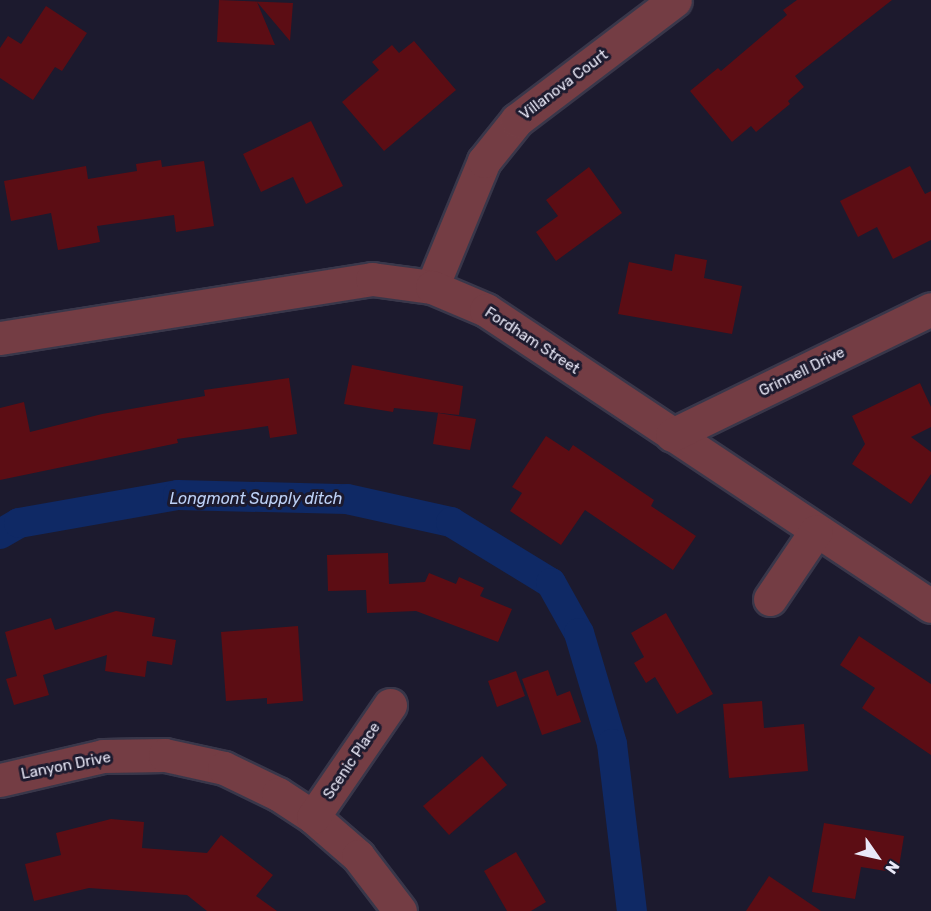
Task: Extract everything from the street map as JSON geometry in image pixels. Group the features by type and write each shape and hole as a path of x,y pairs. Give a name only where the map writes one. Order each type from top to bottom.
{"street":[{"name":"Villanova Court","path":"432,287 484,161 518,120 675,0"},
{"name":"Fordham Street","path":"0,338 372,279 432,287 486,310 931,606"},
{"name":"Grinnell Drive","path":"672,435 931,309"},
{"path":"770,599 816,531"},
{"name":"Scenic Place","path":"314,817 390,705"},
{"name":"Lanyon Drive","path":"0,780 103,756 165,755 224,768 278,794 314,817 358,856 400,911"}],"building":[{"path":"219,0 293,3 290,41 257,2 275,45 217,42"},
{"path":"797,0 892,0 795,76 804,87 788,101 790,104 756,132 751,126 732,142 690,91 718,68 721,71 787,15 783,10"},
{"path":"46,6 87,33 62,71 55,67 33,100 0,78 0,48 8,36 21,44"},
{"path":"414,41 456,90 384,151 342,102 379,70 372,62 392,45 399,53"},
{"path":"311,121 343,186 306,204 293,177 261,192 243,154"},
{"path":"161,160 162,167 204,161 214,226 176,232 174,215 97,226 100,242 58,250 51,213 11,221 4,181 86,166 88,179 137,171 136,164"},
{"path":"910,166 925,194 931,191 931,240 893,259 877,227 858,237 840,201"},
{"path":"589,167 622,213 556,261 536,232 558,216 546,200"},
{"path":"675,254 707,260 704,278 742,286 732,334 618,314 629,262 672,271"},
{"path":"352,365 463,386 459,415 394,408 393,412 344,404"},
{"path":"289,378 297,434 270,438 268,426 177,439 178,443 0,480 0,408 24,402 30,432 102,414 205,396 204,390"},
{"path":"920,383 931,407 931,427 911,437 931,452 931,474 911,504 852,464 865,444 852,416"},
{"path":"438,413 476,419 470,450 433,444"},
{"path":"546,436 569,451 573,445 654,500 651,506 696,536 673,570 585,510 561,545 510,511 522,493 512,487"},
{"path":"388,553 389,584 425,582 429,573 456,584 459,577 484,588 480,596 512,609 498,642 416,611 367,613 366,590 328,591 327,555"},
{"path":"116,611 155,618 152,636 176,640 172,665 147,661 145,677 105,671 107,655 43,675 49,695 14,705 6,679 17,676 5,632 51,618 55,630"},
{"path":"666,613 713,694 677,714 655,677 646,683 634,663 644,657 631,633"},
{"path":"298,626 303,701 267,704 267,698 226,701 221,632"},
{"path":"859,636 931,684 931,755 862,708 875,688 840,665"},
{"path":"548,670 557,696 570,691 581,722 542,735 522,679"},
{"path":"516,671 525,696 497,707 488,681"},
{"path":"762,701 764,728 804,724 808,771 729,778 723,704"},
{"path":"482,756 507,785 449,835 423,806"},
{"path":"111,819 144,822 142,848 207,853 221,835 273,875 256,896 277,911 207,911 187,895 89,888 34,901 25,864 61,855 56,833"},
{"path":"824,823 904,836 898,873 861,867 855,899 812,892"},
{"path":"516,852 546,902 531,911 507,911 484,871"},
{"path":"769,876 821,911 746,911"}],"waterway":[{"name":"Longmont Supply ditch","path":"0,534 19,523 178,495 347,499 451,522 551,583 579,633 612,744 632,911"}]}
